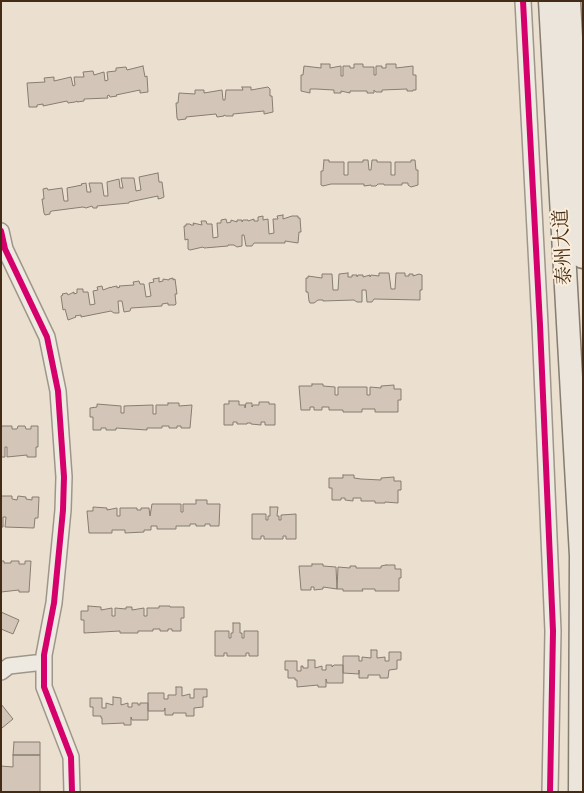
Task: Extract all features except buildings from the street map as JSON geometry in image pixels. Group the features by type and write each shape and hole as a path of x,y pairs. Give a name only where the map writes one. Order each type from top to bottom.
{"highway":[{"name":"泰州大道","path":"550,1 581,556 580,792"},
{"name":"泰州大道","path":"569,1 583,257"}],"street":[{"path":"523,1 554,631 550,792"},
{"path":"1,232 5,249 47,337 58,390 64,477 63,510 54,603 44,662 44,686 70,757 72,792"},
{"path":"1,672 9,666 44,662"}],"cycle path":[{"path":"523,1 540,325 553,631 550,792"},
{"path":"1,231 5,249 47,337 58,391 64,477 63,510 54,603 44,655 44,687 71,757 72,792"}]}
